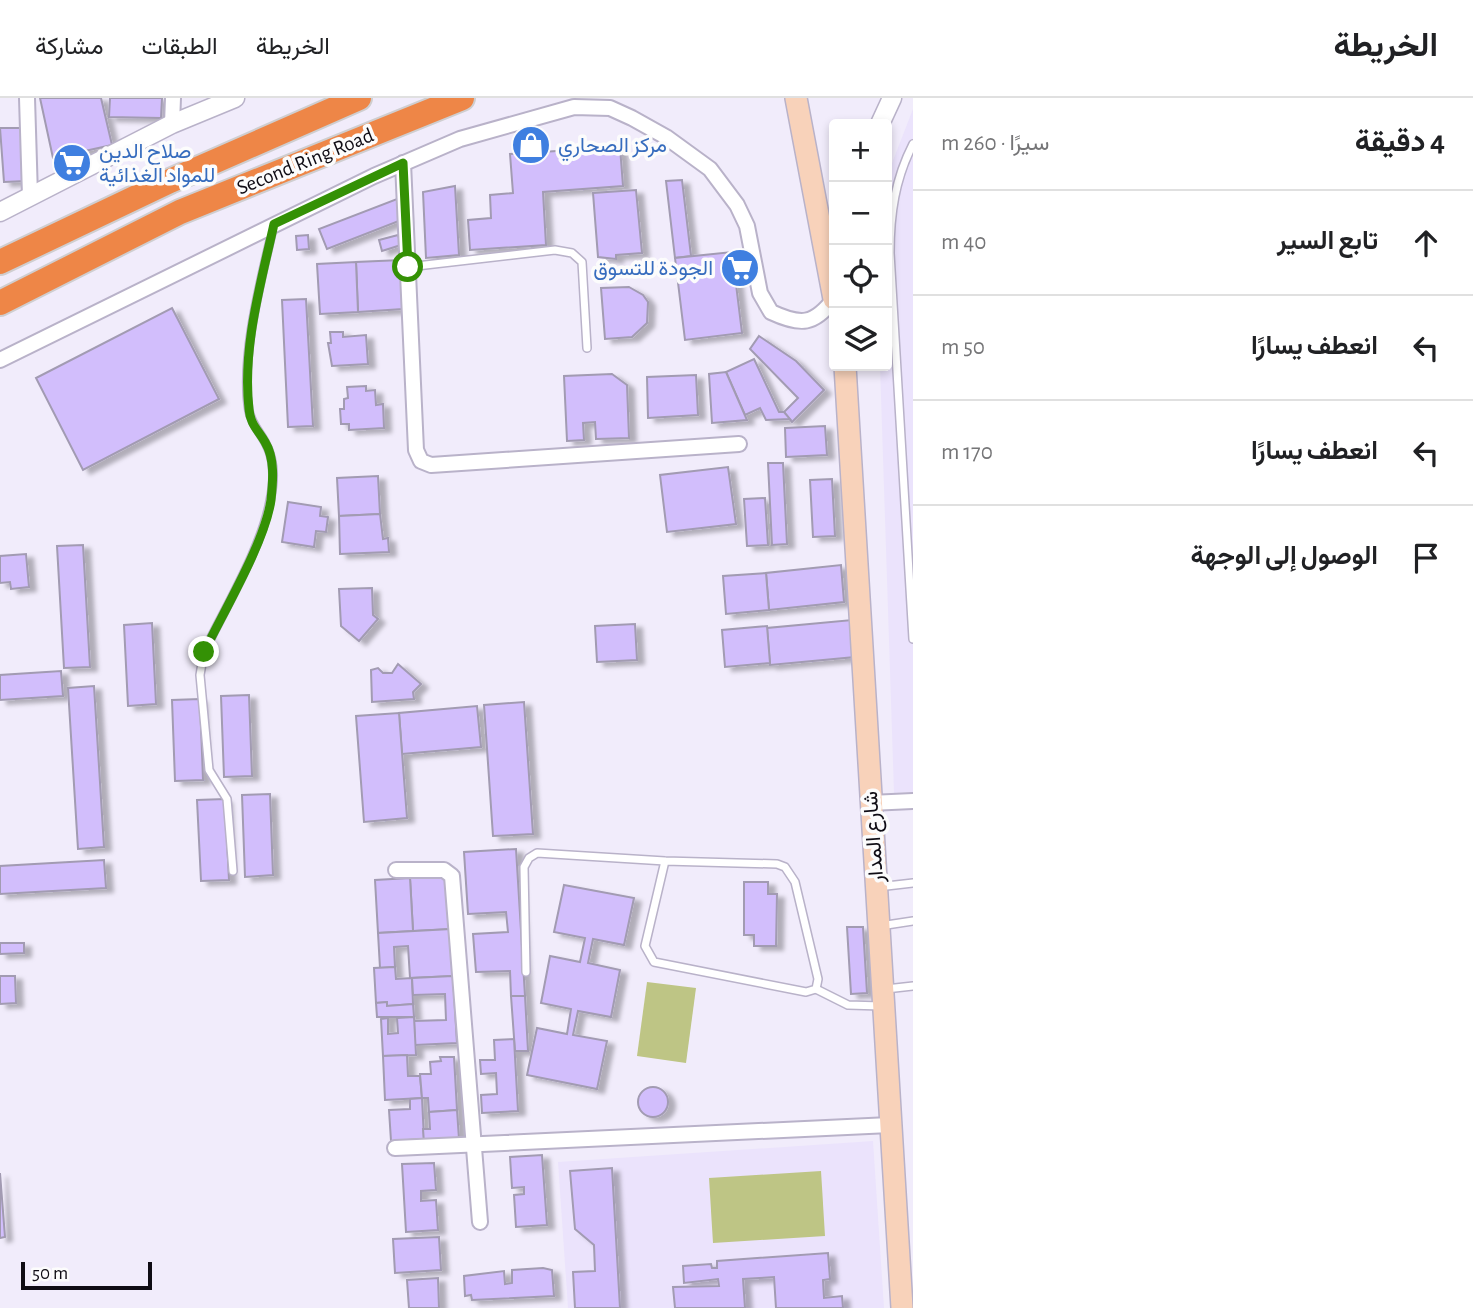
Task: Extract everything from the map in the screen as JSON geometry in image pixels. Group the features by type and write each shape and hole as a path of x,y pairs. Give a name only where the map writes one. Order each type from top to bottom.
{"highway":[{"name":"Second Ring Road","path":"0,262 170,181 359,98"},
{"name":"Second Ring Road","path":"0,303 180,212 462,98"}],"main road":[{"path":"796,98 829,273"},
{"name":"شارع المدار","path":"845,371 902,1308"}],"street":[{"path":"27,98 30,196"},
{"path":"172,124 173,98"},
{"path":"0,212 172,124 236,98"},
{"path":"882,119 892,98"},
{"path":"0,360 403,163 460,139 523,119 574,107 610,108 666,137 710,169 722,183 747,226 760,293 771,312 797,321 809,321 821,316 829,306"},
{"path":"403,163 416,450 421,461 431,465 739,444"},
{"path":"870,803 913,801"},
{"path":"396,870 444,870 452,876 480,1222"},
{"path":"395,1148 890,1125"}],"lane":[{"path":"913,144 895,190 890,221 890,253 913,639"},
{"path":"233,871 227,799 209,770 200,675 204,652 265,523 271,499 272,459 265,442 254,428 249,411 248,376 255,308 274,224"},
{"path":"408,267 555,250 572,253 582,262 587,348"},
{"path":"526,972 524,867 529,858 537,853 664,861 768,863 785,867 794,882 818,979 816,989"},
{"path":"664,861 645,946 654,962 806,992 816,989 848,1005 885,997 913,986"},
{"path":"877,887 913,883"},
{"path":"880,926 913,921"}],"shaded area":[{"path":"913,109 913,792 894,793 880,371 892,371 892,163"},
{"path":"873,1141 884,1308 568,1308 558,1162"}],"green space":[{"path":"647,982 696,988 686,1063 637,1056"},
{"path":"821,1171 825,1236 713,1243 709,1178"}],"building":[{"path":"40,98 101,98 112,145 53,158"},
{"path":"110,98 162,98 161,118 109,117"},
{"path":"0,128 25,128 26,181 4,182"},
{"path":"620,147 623,186 543,192 546,245 470,250 468,220 491,218 490,195 513,193 510,154"},
{"path":"682,180 691,256 675,258 666,181"},
{"path":"455,186 459,255 426,258 423,192"},
{"path":"636,190 642,253 616,255 616,259 598,257 593,193"},
{"path":"397,199 404,219 327,249 319,229"},
{"path":"308,235 309,249 297,250 296,236"},
{"path":"398,235 401,245 382,251 379,240"},
{"path":"732,252 742,333 685,340 675,258"},
{"path":"401,260 403,309 358,312 356,262"},
{"path":"356,262 358,312 320,314 317,264"},
{"path":"629,287 643,295 648,302 647,323 632,337 605,339 601,288"},
{"path":"306,299 313,426 288,427 282,300"},
{"path":"172,308 219,399 83,470 36,378"},
{"path":"330,332 343,332 343,337 366,335 368,364 332,366 328,343 331,343"},
{"path":"759,336 796,361 824,390 792,422 784,412 798,398 750,349"},
{"path":"754,359 779,412 784,412 790,419 766,420 760,408 745,415 726,372"},
{"path":"726,372 747,420 712,423 709,374"},
{"path":"612,374 627,385 629,438 596,439 595,422 583,423 584,440 567,441 564,376"},
{"path":"696,375 698,415 648,418 647,377"},
{"path":"366,386 366,391 375,390 376,405 383,404 384,428 349,430 349,424 341,424 340,409 344,409 344,399 348,398 347,387"},
{"path":"825,426 827,455 786,457 785,428"},
{"path":"768,463 783,463 787,544 772,545"},
{"path":"728,467 736,524 667,532 660,475"},
{"path":"378,476 380,514 339,516 337,478"},
{"path":"832,479 835,536 813,537 810,480"},
{"path":"765,498 768,545 747,546 744,499"},
{"path":"288,502 321,507 320,516 328,517 326,532 316,531 314,547 282,542"},
{"path":"380,514 383,539 388,538 389,552 340,554 339,516"},
{"path":"83,545 90,667 64,668 57,546"},
{"path":"26,554 29,587 11,589 10,582 0,583 0,556"},
{"path":"841,565 844,602 769,610 766,573"},
{"path":"766,573 769,610 726,614 723,576"},
{"path":"372,588 373,615 378,619 359,641 341,626 339,589"},
{"path":"852,620 855,657 770,665 767,628"},
{"path":"152,623 156,704 128,706 124,625"},
{"path":"635,624 637,660 597,662 595,626"},
{"path":"767,626 770,663 725,667 722,630"},
{"path":"398,664 421,684 413,692 414,699 372,702 371,670 378,668 383,673 392,673"},
{"path":"61,671 63,696 0,700 0,675"},
{"path":"94,686 104,847 78,849 68,688"},
{"path":"249,695 252,776 224,777 221,696"},
{"path":"200,699 203,780 175,781 172,700"},
{"path":"524,702 533,834 493,836 484,705"},
{"path":"477,706 481,747 402,754 399,713"},
{"path":"399,713 407,818 364,822 356,716"},
{"path":"270,794 273,875 245,877 242,795"},
{"path":"225,799 229,880 201,881 197,800"},
{"path":"516,849 525,996 511,996 510,971 476,972 473,934 508,932 506,912 468,914 464,852"},
{"path":"104,860 106,888 0,894 0,866"},
{"path":"448,876 451,929 413,931 410,878"},
{"path":"410,878 413,931 378,933 375,880"},
{"path":"744,882 768,882 768,894 777,894 776,946 754,946 754,935 744,935"},
{"path":"564,885 634,898 624,945 593,939 588,963 620,970 611,1017 578,1011 573,1035 607,1041 597,1089 527,1075 537,1028 567,1034 571,1009 541,1003 550,956 580,962 585,938 554,932"},
{"path":"847,927 863,927 867,993 851,994"},
{"path":"451,929 453,976 410,978 408,946 394,947 395,967 380,968 378,933"},
{"path":"0,943 24,943 24,953 0,954"},
{"path":"395,967 396,979 412,978 413,1004 387,1006 387,1002 376,1003 374,968"},
{"path":"0,976 15,976 16,1003 0,1004"},
{"path":"453,976 457,1043 415,1045 414,1021 446,1020 445,994 413,995 412,978"},
{"path":"511,996 525,996 528,1051 515,1051"},
{"path":"387,1002 387,1006 413,1004 414,1017 377,1017 376,1003"},
{"path":"414,1017 416,1055 383,1056 381,1019 388,1018 388,1034 398,1033 397,1018"},
{"path":"514,1039 518,1111 482,1113 481,1095 497,1094 496,1073 481,1074 480,1060 495,1060 494,1040"},
{"path":"407,1055 408,1076 420,1076 422,1098 385,1100 383,1056"},
{"path":"440,1057 454,1057 457,1110 429,1112 428,1098 422,1098 420,1074 431,1074 430,1062 441,1061"},
{"path":"653,1087 664,1091 668,1102 664,1113 653,1117 642,1113 638,1102 642,1091"},
{"path":"422,1098 424,1139 391,1141 389,1110 410,1109 410,1099"},
{"path":"457,1110 459,1139 424,1143 423,1129 430,1129 429,1112"},
{"path":"542,1155 547,1225 516,1227 514,1195 524,1194 524,1187 512,1188 510,1157"},
{"path":"434,1163 436,1190 421,1191 421,1201 436,1200 438,1230 406,1232 402,1164"},
{"path":"612,1168 620,1308 575,1308 573,1272 595,1271 594,1245 575,1229 570,1171"},
{"path":"0,1173 5,1237 0,1238"},
{"path":"439,1237 441,1270 395,1273 393,1239"},
{"path":"828,1253 830,1279 823,1280 824,1298 842,1296 843,1308 776,1308 774,1277 743,1279 745,1308 675,1308 673,1287 719,1286 718,1279 684,1283 683,1266 711,1264 712,1268 717,1268 717,1261"},
{"path":"512,1270 552,1270 554,1296 472,1300 471,1295 465,1296 464,1276 504,1271 505,1284 512,1283"},
{"path":"438,1278 439,1308 409,1308 407,1280"}],"place":[{"name":"مركز الصحاري","path":"531,145"},
{"name":"صلاح الدين للمواد الغذائية","path":"72,163"},
{"name":"الجودة للتسوق","path":"740,268"}],"route":[{"path":"204,652 265,523 271,499 272,459 265,442 254,428 249,411 248,376 255,308 274,224 403,163 408,267"}]}
